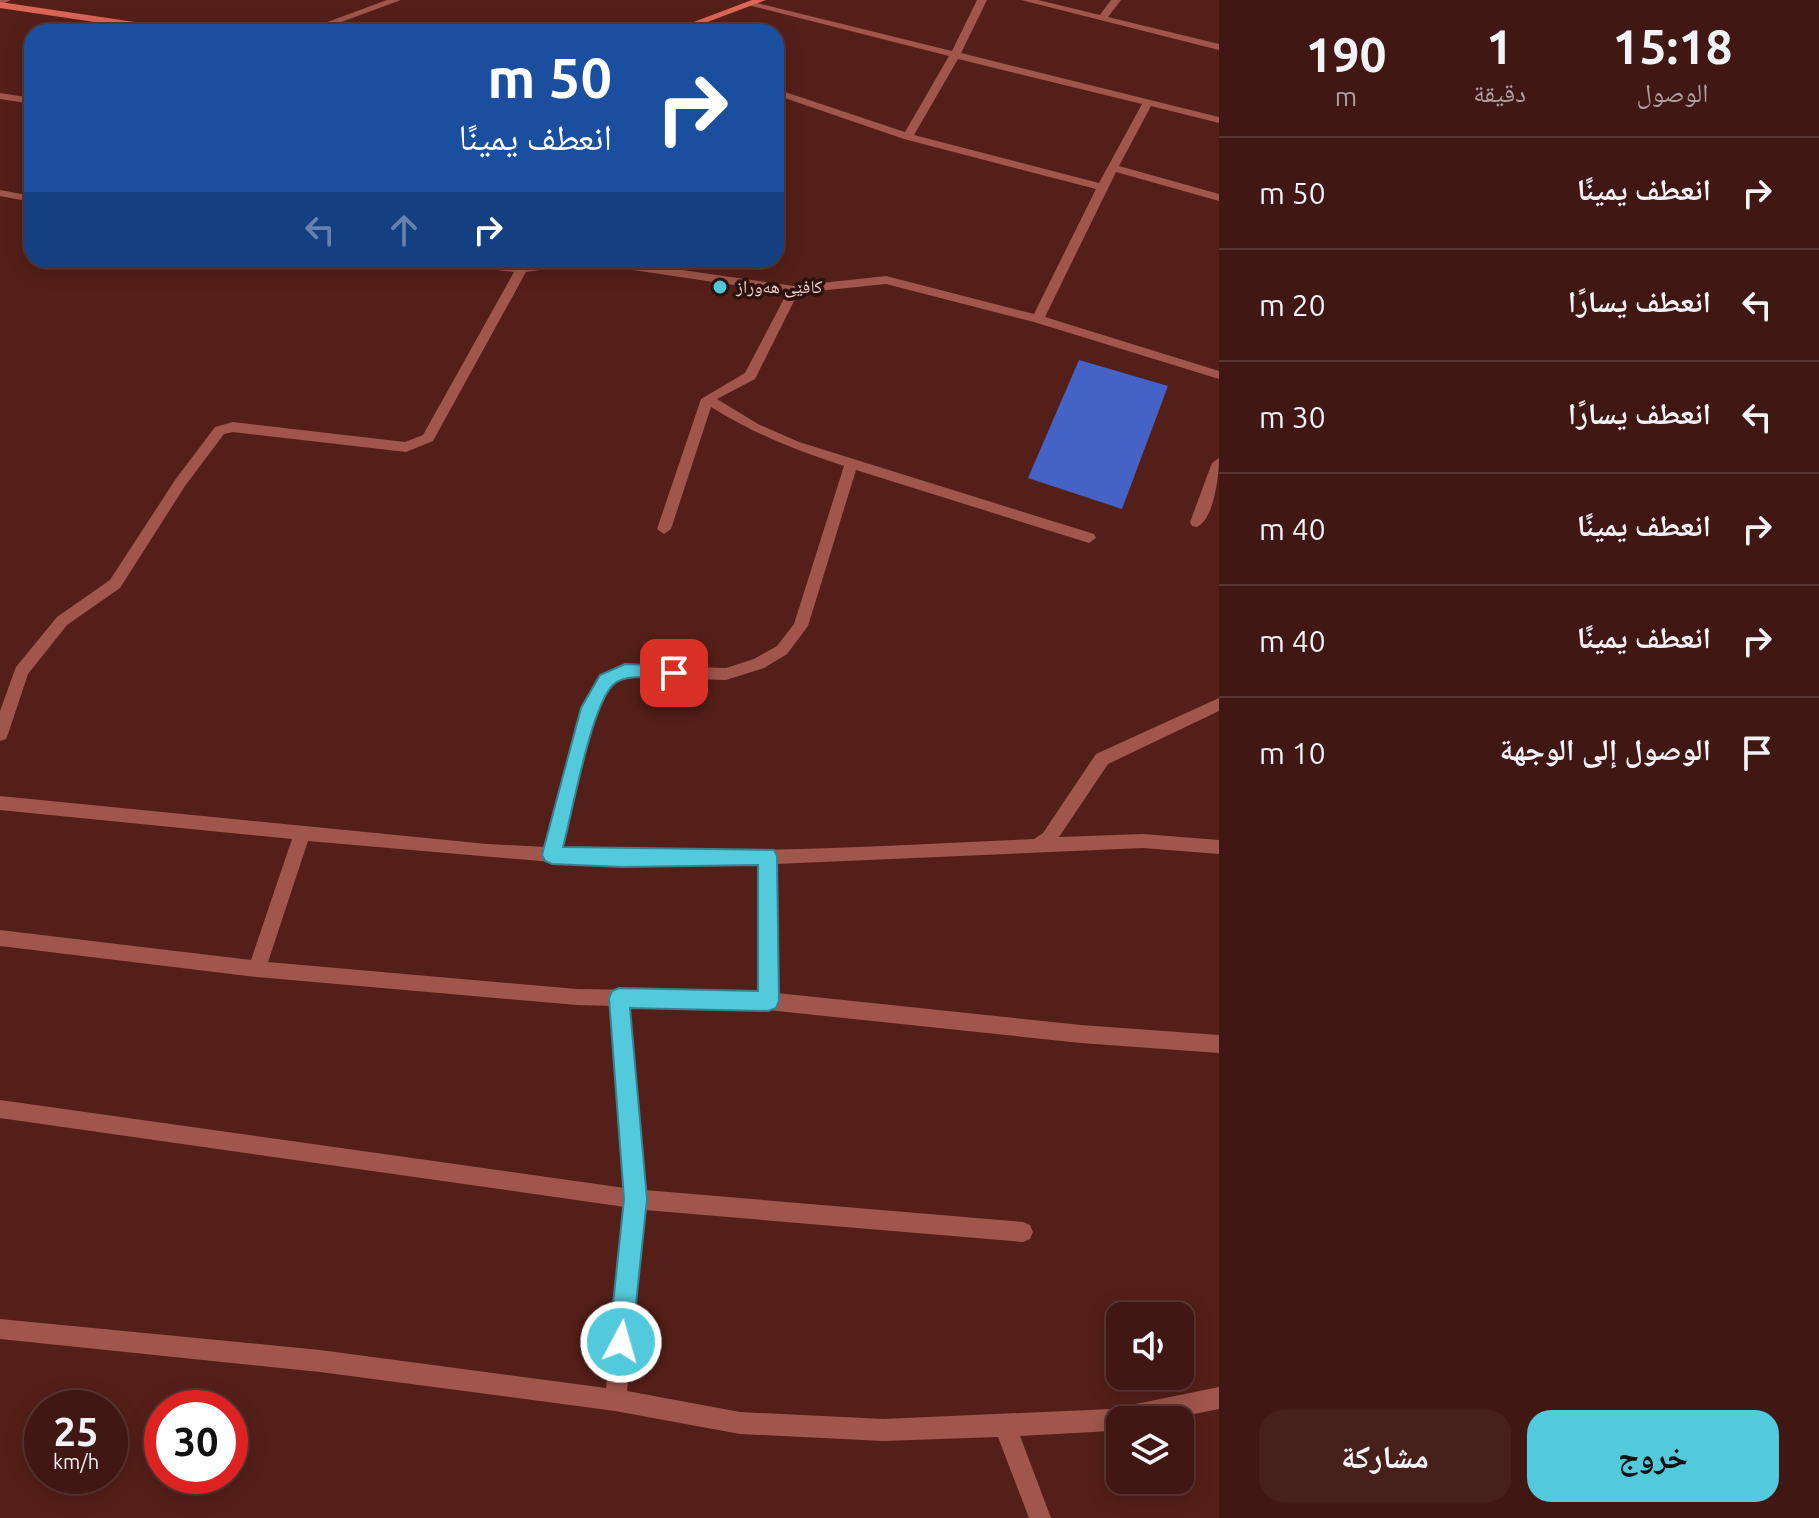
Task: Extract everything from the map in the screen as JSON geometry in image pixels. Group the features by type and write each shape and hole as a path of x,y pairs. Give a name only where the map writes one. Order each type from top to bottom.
{"street":[{"path":"0,3 6,0"},
{"path":"328,24 396,0"},
{"path":"694,24 761,0"},
{"path":"908,137 982,0"},
{"path":"1026,0 1219,47"},
{"path":"1102,19 1116,0"},
{"path":"0,3 132,24"},
{"path":"749,4 1219,120"},
{"path":"784,95 908,137 1102,187"},
{"path":"0,96 24,100"},
{"path":"1038,319 1102,187 1148,102"},
{"path":"1113,168 1219,198"},
{"path":"0,193 24,198"},
{"path":"513,268 529,268"},
{"path":"641,268 794,290 824,289 861,279 886,280 1038,319 1219,375"},
{"path":"0,734 21,671 62,621 115,584 180,483 220,430 233,427 406,447 428,438 522,269"},
{"path":"664,529 707,399 750,376 794,290"},
{"path":"707,399 753,427 851,465 1089,538"},
{"path":"1197,522 1219,463"},
{"path":"552,855 590,708 607,680 625,671 726,674 759,664 782,650 801,626 851,465"},
{"path":"1038,845 1049,838 1102,759 1219,704"},
{"path":"0,803 552,855 622,858 768,856 1143,841 1219,847"},
{"path":"257,969 303,832"},
{"path":"768,856 768,1001"},
{"path":"0,938 257,969 619,998 768,1001 1081,1034 1219,1044"},
{"path":"615,1400 636,1199 619,998"},
{"path":"0,1109 636,1199 1023,1232"},
{"path":"0,1329 320,1361 615,1400 740,1423 883,1430 1005,1426 1111,1420 1219,1398"},
{"path":"1005,1426 1040,1518"}],"water":[{"path":"1079,360 1168,386 1122,509 1028,478"}],"place":[{"name":"کافێی هەوراز","path":"720,287"}],"route":[{"path":"621,1342 636,1199 619,998 768,1001 768,856 622,858 552,855 590,708 607,680 625,671 674,673"}]}
